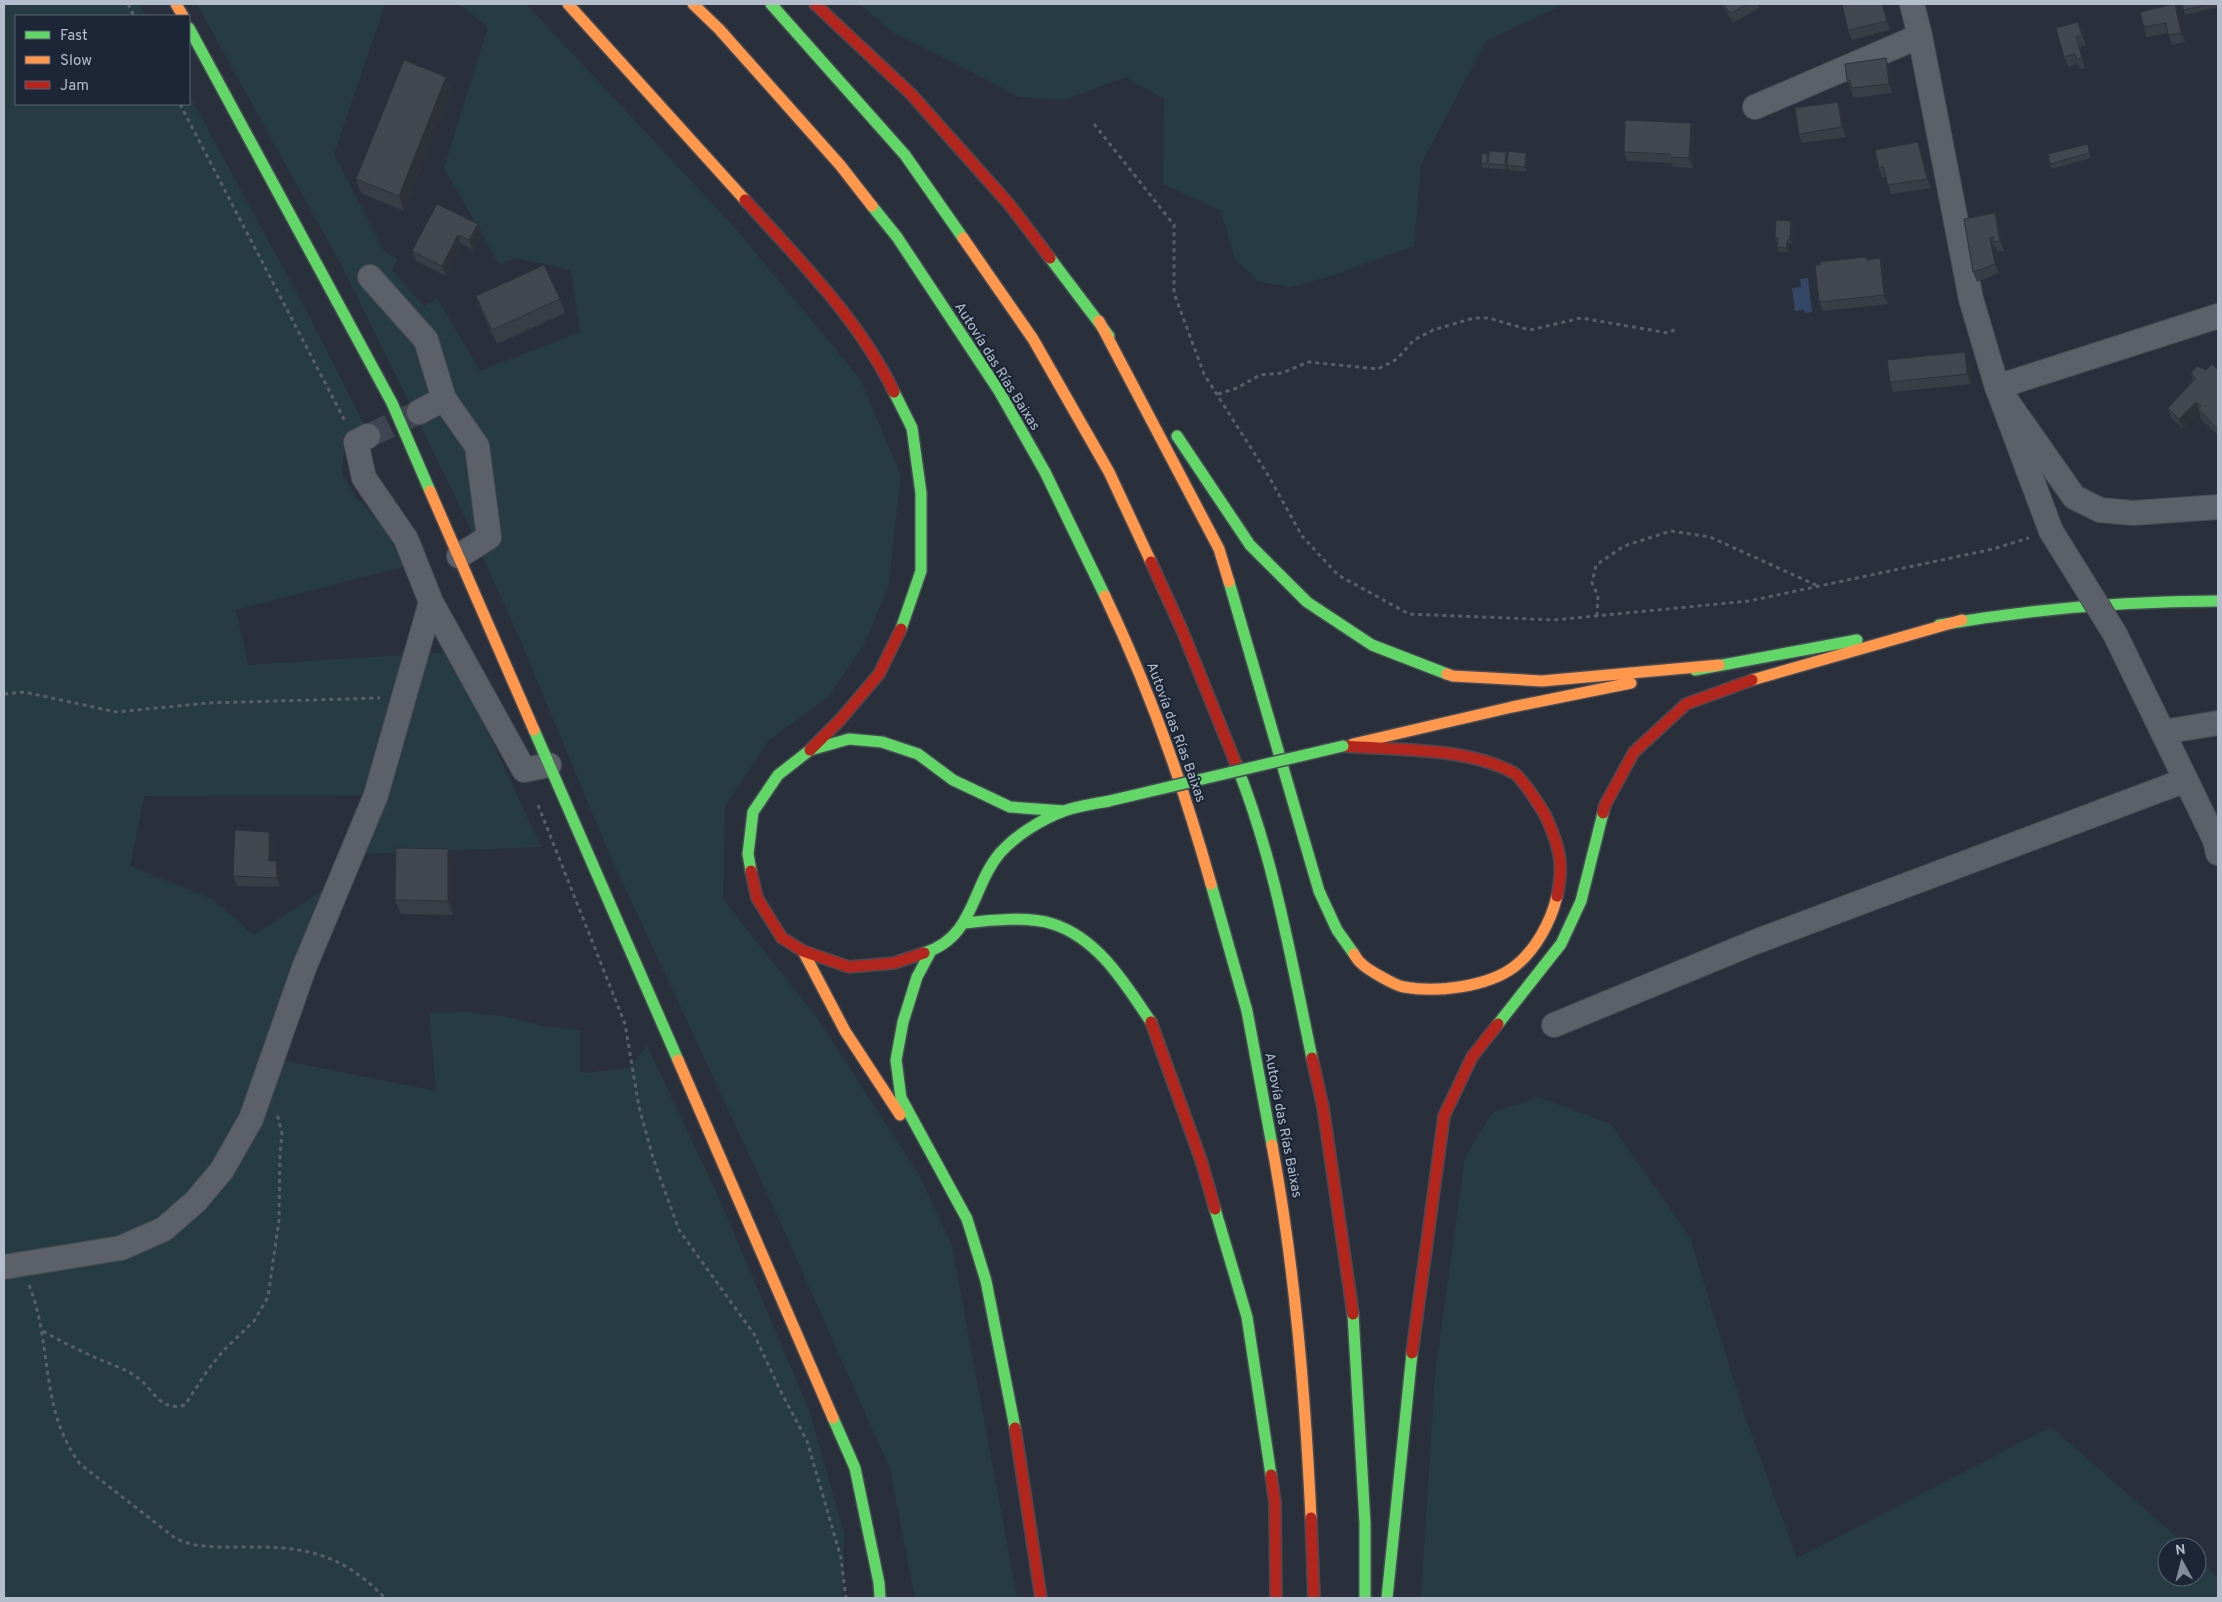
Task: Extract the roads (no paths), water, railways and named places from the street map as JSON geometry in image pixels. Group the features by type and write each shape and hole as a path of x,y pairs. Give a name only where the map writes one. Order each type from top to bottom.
{"main road":[{"path":"568,4 834,299 881,365 912,428 921,493 921,571 901,629 879,674 840,720 810,750 778,775 753,812 748,854 756,898 782,938 803,952 849,967 894,963 931,951 951,938 965,923 987,872 1001,852 1027,830 1064,811 1512,707 1719,665 1962,620 2063,606 2161,601 2218,601"},
{"name":"Autovía das Rías Baixas","path":"693,4 719,29 840,165 897,237 999,391 1045,472 1127,642 1194,822 1248,1020 1285,1217 1306,1412 1314,1598"},
{"path":"771,4 905,155 1033,339 1109,472 1182,630 1248,794 1282,916 1323,1107 1354,1317 1364,1523 1365,1598"},
{"path":"815,4 911,94 1009,204 1099,321 1250,545 1307,602 1372,645 1453,676 1542,681 1719,665"},
{"path":"190,30 392,403 855,1468 880,1583 880,1598"},
{"path":"1099,321 1218,549 1318,892 1337,930 1361,964 1402,987 1447,990 1492,978 1514,967 1536,943 1553,912 1561,877 1558,844 1543,810 1516,774 1465,755 1343,746"},
{"path":"1387,1598 1416,1319 1444,1116 1472,1057 1561,944 1581,901 1605,806 1634,752 1686,704 1746,682 1962,620"},
{"path":"810,750 849,738 882,742 918,754 953,780 1010,807 1064,811"},
{"path":"965,923 1005,919 1052,924 1085,940 1119,975 1152,1024 1201,1160 1247,1317 1275,1503 1276,1598"},
{"path":"931,951 917,977 903,1022 896,1060 901,1098 926,1147 967,1219 986,1281 1017,1438 1041,1598"},
{"path":"803,952 845,1030 894,1106 926,1147"}],"street":[{"path":"1912,4 1920,36 1971,299 1997,387 2051,531 2115,634 2215,840 2218,853"},
{"path":"1755,107 1920,36"},
{"path":"370,277 426,340 444,399 476,446 489,536 459,556"},
{"path":"1997,387 2218,316"},
{"path":"1997,387 2074,497 2100,510 2133,513 2218,507"},
{"path":"419,412 444,399"},
{"path":"362,439 364,478 406,540 431,602 524,770 549,765"},
{"path":"13,1265 121,1248 164,1229 196,1201 222,1170 251,1119 304,968 376,795 431,602"},
{"path":"2162,732 2218,723"},
{"path":"1554,1025 1755,942 2186,780"}],"water":[{"path":"1808,278 1812,312 1805,313 1804,310 1795,311 1792,288 1801,287 1800,279"}],"tunnel":[{"path":"368,436 417,413"}]}
